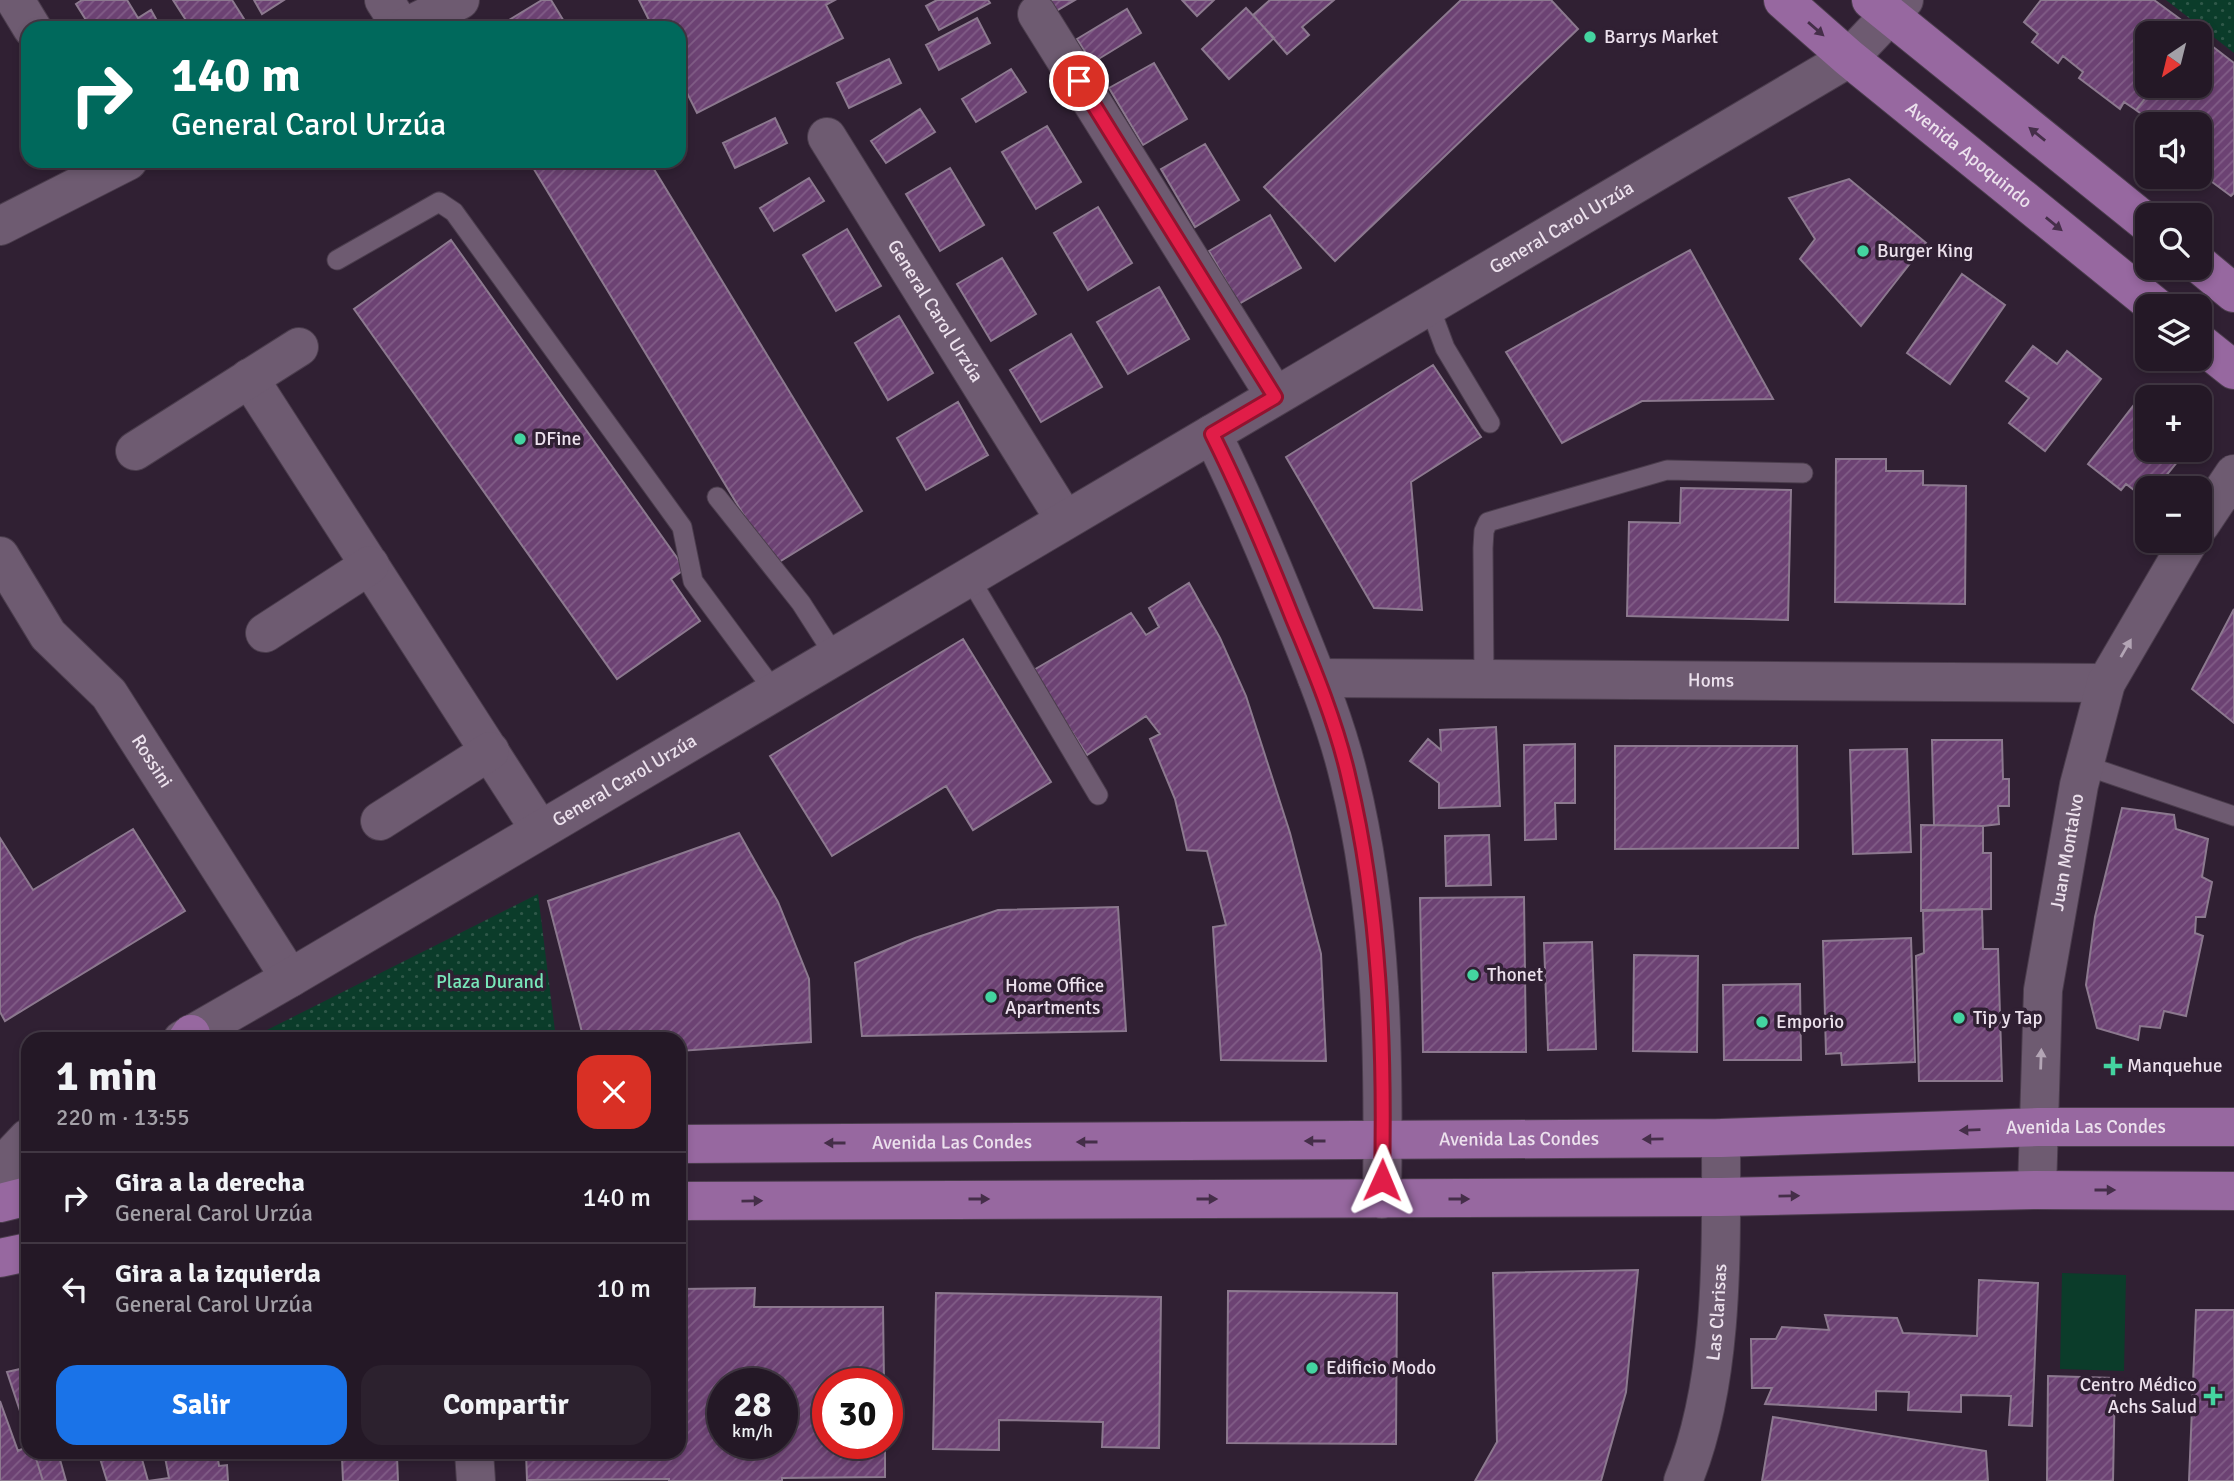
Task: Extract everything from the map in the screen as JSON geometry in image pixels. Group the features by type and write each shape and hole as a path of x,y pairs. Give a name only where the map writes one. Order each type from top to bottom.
{"main road":[{"name":"Avenida Apoquindo","path":"1783,0 1849,58 2140,294"},
{"path":"1888,5 2135,213"},
{"path":"2212,275 2234,293"},
{"path":"2212,352 2234,370"},
{"name":"Avenida Las Condes","path":"686,1144 1721,1138 2038,1127 2234,1127"},
{"path":"686,1201 1721,1197 2037,1189 2234,1191"},
{"path":"0,1203 21,1198"},
{"path":"0,1258 21,1254"}],"street":[{"path":"15,0 28,21"},
{"path":"384,0 398,21"},
{"path":"417,21 460,0"},
{"name":"General Carol Urzúa","path":"197,1032 1849,58 1888,5"},
{"path":"1037,14 1275,397"},
{"name":"General Carol Urzúa","path":"827,137 1065,520"},
{"path":"0,226 111,168"},
{"path":"135,451 299,347"},
{"path":"250,378 540,830"},
{"path":"1212,434 1273,570 1317,678 1349,777 1371,896 1382,1037 1382,1199"},
{"path":"2212,507 2234,474"},
{"name":"Juan Montalvo","path":"2037,1189 2043,990 2084,765 2106,683 2182,553"},
{"name":"Rossini","path":"0,556 48,635 109,694 290,978"},
{"path":"265,633 370,565"},
{"name":"Homs","path":"1317,678 2106,683"},
{"path":"380,821 490,751"},
{"name":"Las Clarisas","path":"1683,1481 1712,1373 1720,1252 1721,1138"},
{"path":"0,1177 21,1145"},
{"path":"474,1459 475,1481"}],"lane":[{"path":"337,260 439,202 454,212 682,527 693,581 775,692"},
{"path":"1429,305 1444,348 1490,423"},
{"path":"1484,679 1483,548 1484,531 1488,522 1667,470 1803,473"},
{"path":"717,497 801,603 835,656"},
{"path":"969,577 1098,795"},
{"path":"2084,765 2234,816"}],"green space":[{"path":"2166,0 2234,0 2234,53 2212,36 2212,21 2193,21"},
{"name":"Plaza Durand","path":"538,894 555,1032 263,1032"},
{"path":"2062,1273 2126,1275 2124,1371 2060,1369"}],"building":[{"path":"82,0 127,0 138,18 151,10 157,21 87,21 76,4"},
{"path":"173,0 232,0 244,19 241,21 186,21"},
{"path":"254,0 284,0 262,14"},
{"path":"542,0 551,0 564,21 508,21"},
{"path":"639,0 835,0 826,5 843,38 697,113 686,91 686,21 650,21"},
{"path":"937,0 988,0 990,3 939,30 926,6"},
{"path":"1050,0 1075,0 1056,11"},
{"path":"1182,0 1214,0 1197,16"},
{"path":"1270,0 1334,0 1302,27 1309,35 1287,54 1253,15"},
{"path":"1461,0 1551,0 1578,29 1335,261 1264,187"},
{"path":"2041,0 2154,0 2183,21 2135,21 2135,98 2146,98 2136,110 2124,102 2120,109 2079,78 2083,72 2063,56 2058,63 2032,42 2038,34 2024,22"},
{"path":"1246,8 1274,38 1229,79 1202,49"},
{"path":"1127,9 1141,33 1092,63 1077,39"},
{"path":"977,18 990,43 939,70 926,45"},
{"path":"2212,46 2234,63 2234,193 2231,196 2212,182 2212,112 2136,110 2146,98 2212,98"},
{"path":"889,59 901,83 849,108 837,83"},
{"path":"1154,63 1187,119 1143,145 1109,88"},
{"path":"1011,69 1026,92 976,122 962,99"},
{"path":"920,109 935,132 886,163 871,141"},
{"path":"775,118 787,143 735,168 723,143"},
{"path":"1047,126 1081,182 1036,209 1002,152"},
{"path":"1205,144 1239,200 1195,227 1161,169"},
{"path":"533,168 653,168 862,511 774,565"},
{"path":"950,168 984,225 940,251 906,194"},
{"path":"809,178 824,201 774,231 760,208"},
{"name":"Burger King","path":"1849,179 1926,243 1861,326 1800,259 1815,239 1789,198"},
{"path":"1098,207 1132,263 1088,290 1054,233"},
{"path":"1270,215 1301,268 1239,304 1209,251"},
{"path":"847,229 881,286 836,311 803,255"},
{"name":"DFine","path":"451,240 685,569 671,579 700,621 617,679 354,309"},
{"path":"1690,250 1773,399 1642,401 1562,443 1506,352"},
{"path":"1002,258 1036,314 991,341 957,284"},
{"path":"1962,274 2005,305 1950,384 1907,353"},
{"path":"1159,287 1189,339 1128,374 1097,322"},
{"path":"899,316 933,373 888,400 855,343"},
{"path":"1071,334 1102,387 1041,422 1010,370"},
{"path":"2033,346 2057,364 2067,351 2101,379 2045,451 2009,423 2029,398 2006,381"},
{"path":"1433,365 1481,437 1411,482 1422,610 1374,608 1286,457"},
{"path":"958,402 988,455 926,490 897,438"},
{"path":"2135,404 2135,462 2177,462 2166,476 2135,476 2135,491 2126,484 2121,490 2088,464"},
{"path":"1836,459 1886,459 1886,471 1923,471 1923,485 1966,486 1965,604 1835,602"},
{"path":"1681,488 1791,490 1788,620 1627,616 1629,522 1680,523"},
{"path":"1189,583 1220,638 1246,696 1290,833 1321,954 1326,1061 1221,1060 1213,927 1226,925 1207,851 1187,850 1175,799 1150,739 1160,734 1146,716 1087,755 1032,671 1131,613 1146,635 1159,627 1149,608"},
{"path":"2234,609 2234,723 2192,689"},
{"path":"963,639 1051,782 973,830 946,786 832,856 770,756"},
{"path":"1496,727 1500,806 1439,808 1439,783 1410,761 1428,739 1441,750 1440,730"},
{"path":"1932,740 2002,740 2003,779 2009,779 2009,806 1998,806 1999,824 1934,825"},
{"path":"1575,744 1575,803 1555,803 1556,839 1525,840 1524,745"},
{"path":"1615,746 1797,746 1798,848 1615,849"},
{"path":"1907,749 1911,852 1853,854 1850,750"},
{"path":"2122,808 2174,815 2176,829 2208,839 2202,877 2212,882 2205,917 2196,917 2195,933 2203,936 2186,1016 2164,1011 2160,1028 2140,1026 2138,1040 2097,1028 2086,985 2095,917"},
{"path":"1921,825 1983,826 1983,853 1991,853 1991,909 1921,911"},
{"path":"133,829 185,911 5,1021 0,1012 0,838 33,890"},
{"path":"739,833 778,902 809,979 811,1042 686,1051 686,1032 582,1032 548,901"},
{"path":"1489,835 1491,885 1446,886 1445,836"},
{"name":"Thonet","path":"1524,897 1526,1052 1423,1052 1420,898"},
{"name":"Home Office Apartments","path":"1118,907 1126,1031 862,1036 855,963 915,938 998,910"},
{"name":"Tip y Tap","path":"1982,909 1983,949 1998,949 2002,1081 1919,1081 1916,956 1924,953 1923,910"},
{"path":"1911,938 1915,1062 1842,1065 1841,1053 1826,1054 1823,941"},
{"path":"1592,942 1596,1049 1548,1050 1544,943"},
{"path":"1634,955 1698,956 1697,1052 1633,1051"},
{"name":"Emporio","path":"1800,984 1801,1060 1724,1060 1723,985"},
{"path":"1638,1270 1626,1392 1601,1481 1475,1481 1497,1442 1493,1273"},
{"path":"1979,1280 2038,1283 2032,1426 2009,1425 2011,1396 1961,1395 1961,1412 1908,1410 1909,1392 1876,1391 1876,1410 1765,1404 1772,1388 1752,1388 1751,1339 1776,1339 1782,1327 1829,1330 1825,1315 1897,1318 1903,1333 1977,1336"},
{"path":"755,1288 754,1307 883,1307 884,1368 812,1368 812,1459 885,1459 885,1477 782,1478 782,1481 527,1480 526,1459 686,1459 686,1289"},
{"name":"Edificio Modo","path":"1228,1291 1397,1293 1396,1444 1227,1443"},
{"path":"936,1293 1161,1297 1159,1448 1102,1447 1103,1422 999,1420 999,1450 933,1449"},
{"name":"Centro Médico Achs Salud","path":"2196,1310 2234,1310 2234,1481 2189,1481"},
{"path":"20,1369 21,1372 21,1414 7,1372"},
{"path":"2048,1376 2115,1378 2113,1481 2047,1481"},
{"path":"0,1401 18,1451 21,1450 21,1459 36,1459 43,1481 0,1481"},
{"path":"1773,1417 1986,1451 1988,1481 1762,1481"},
{"path":"36,1459 60,1459 66,1481 43,1481"},
{"path":"100,1459 142,1459 148,1481 107,1481"},
{"path":"165,1459 218,1459 219,1466 227,1465 228,1481 148,1481 169,1478"},
{"path":"342,1459 397,1459 398,1481 343,1481"}],"place":[{"name":"Barrys Market","path":"1590,37"},
{"name":"Burger King","path":"1863,251"},
{"name":"DFine","path":"520,439"},
{"name":"Thonet","path":"1473,975"},
{"name":"Home Office Apartments","path":"991,997"},
{"name":"Tip y Tap","path":"1959,1018"},
{"name":"Emporio","path":"1762,1022"},
{"name":"Manquehue","path":"2113,1066"},
{"name":"Edificio Modo","path":"1312,1368"},
{"name":"Centro Médico Achs Salud","path":"2213,1396"}],"route":[{"path":"1079,81 1275,397 1212,434 1273,570 1317,678 1349,777 1371,896 1382,1037 1382,1180"}]}
